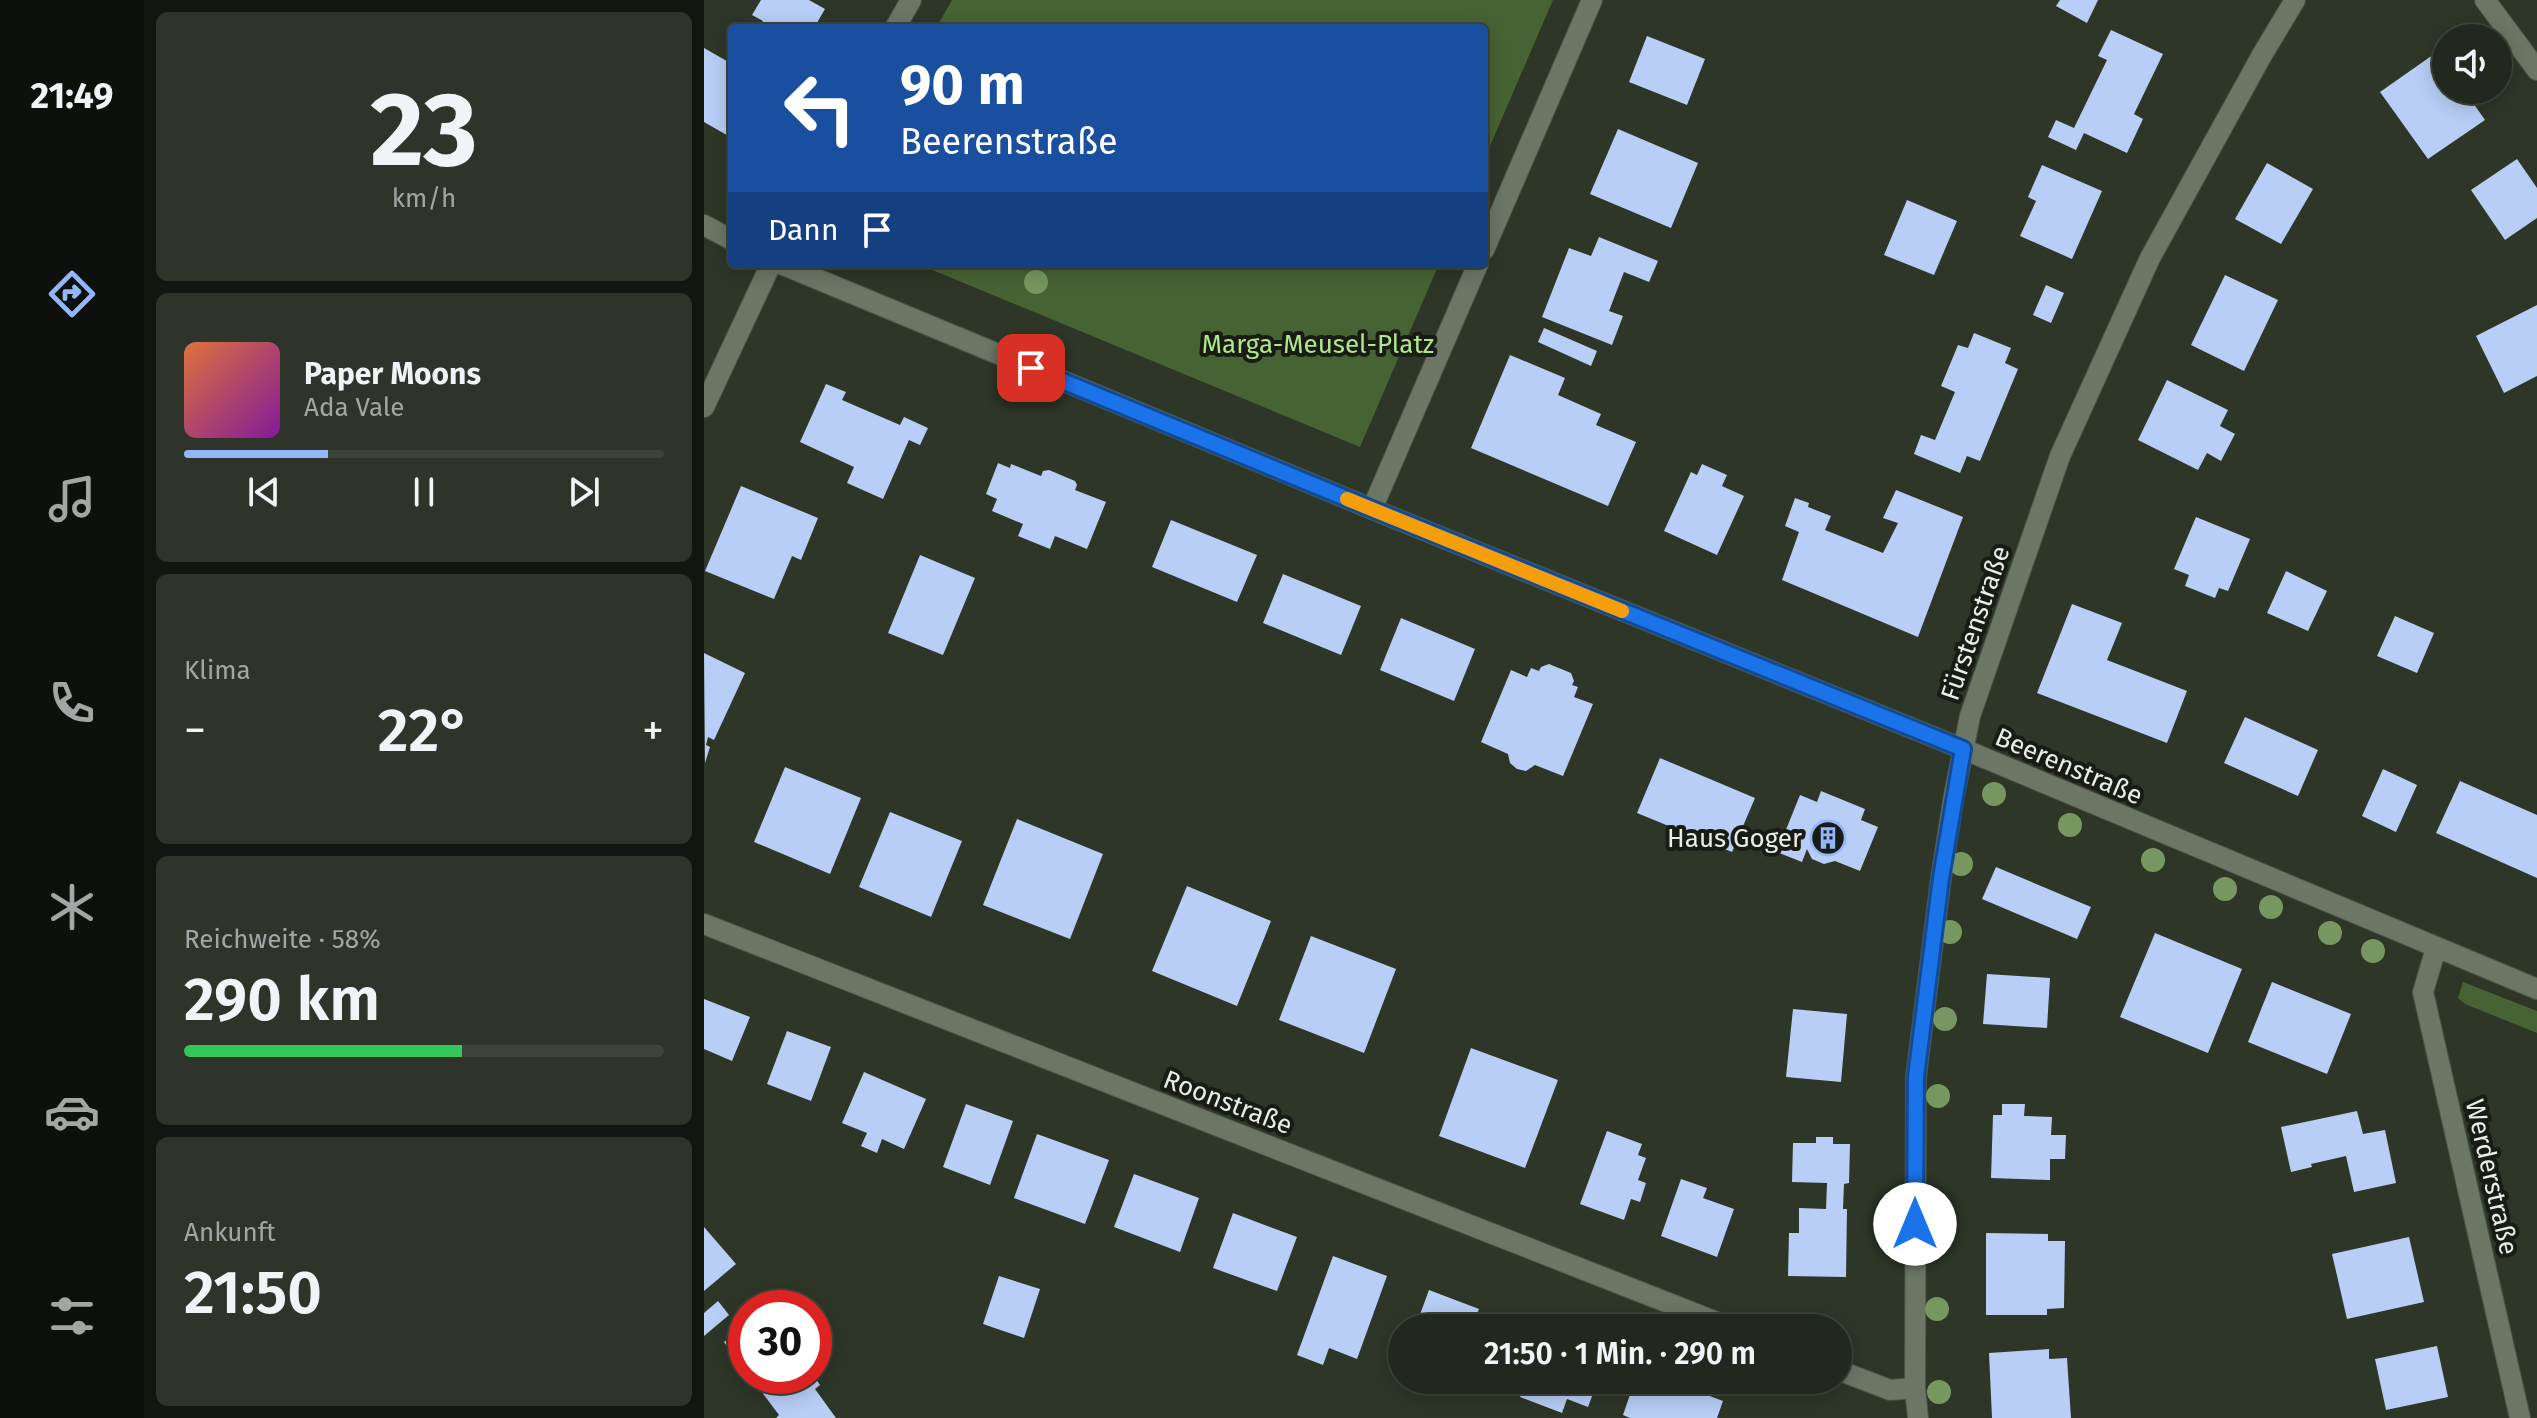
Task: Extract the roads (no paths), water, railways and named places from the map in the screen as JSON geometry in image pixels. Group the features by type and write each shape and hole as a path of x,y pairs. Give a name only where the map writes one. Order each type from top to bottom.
{"street":[{"path":"897,24 911,0"},
{"path":"1488,241 1592,0"},
{"name":"Fürstenstraße","path":"1918,1418 1915,1388 1916,1077 1943,864 1970,716 2060,456 2150,258 2295,0"},
{"path":"2485,0 2537,70"},
{"path":"704,225 728,238"},
{"path":"704,407 769,268"},
{"name":"Beerenstraße","path":"791,268 1963,749 2537,989"},
{"path":"1372,509 1476,268"},
{"name":"Roonstraße","path":"704,924 1696,1314"},
{"name":"Werderstraße","path":"2436,948 2423,992 2520,1418"},
{"path":"1852,1375 1890,1390 1915,1388"}],"place":[{"name":"Haus Goger","path":"1828,838"}],"park label":[{"name":"Marga-Meusel-Platz","path":"1318,344"}]}
